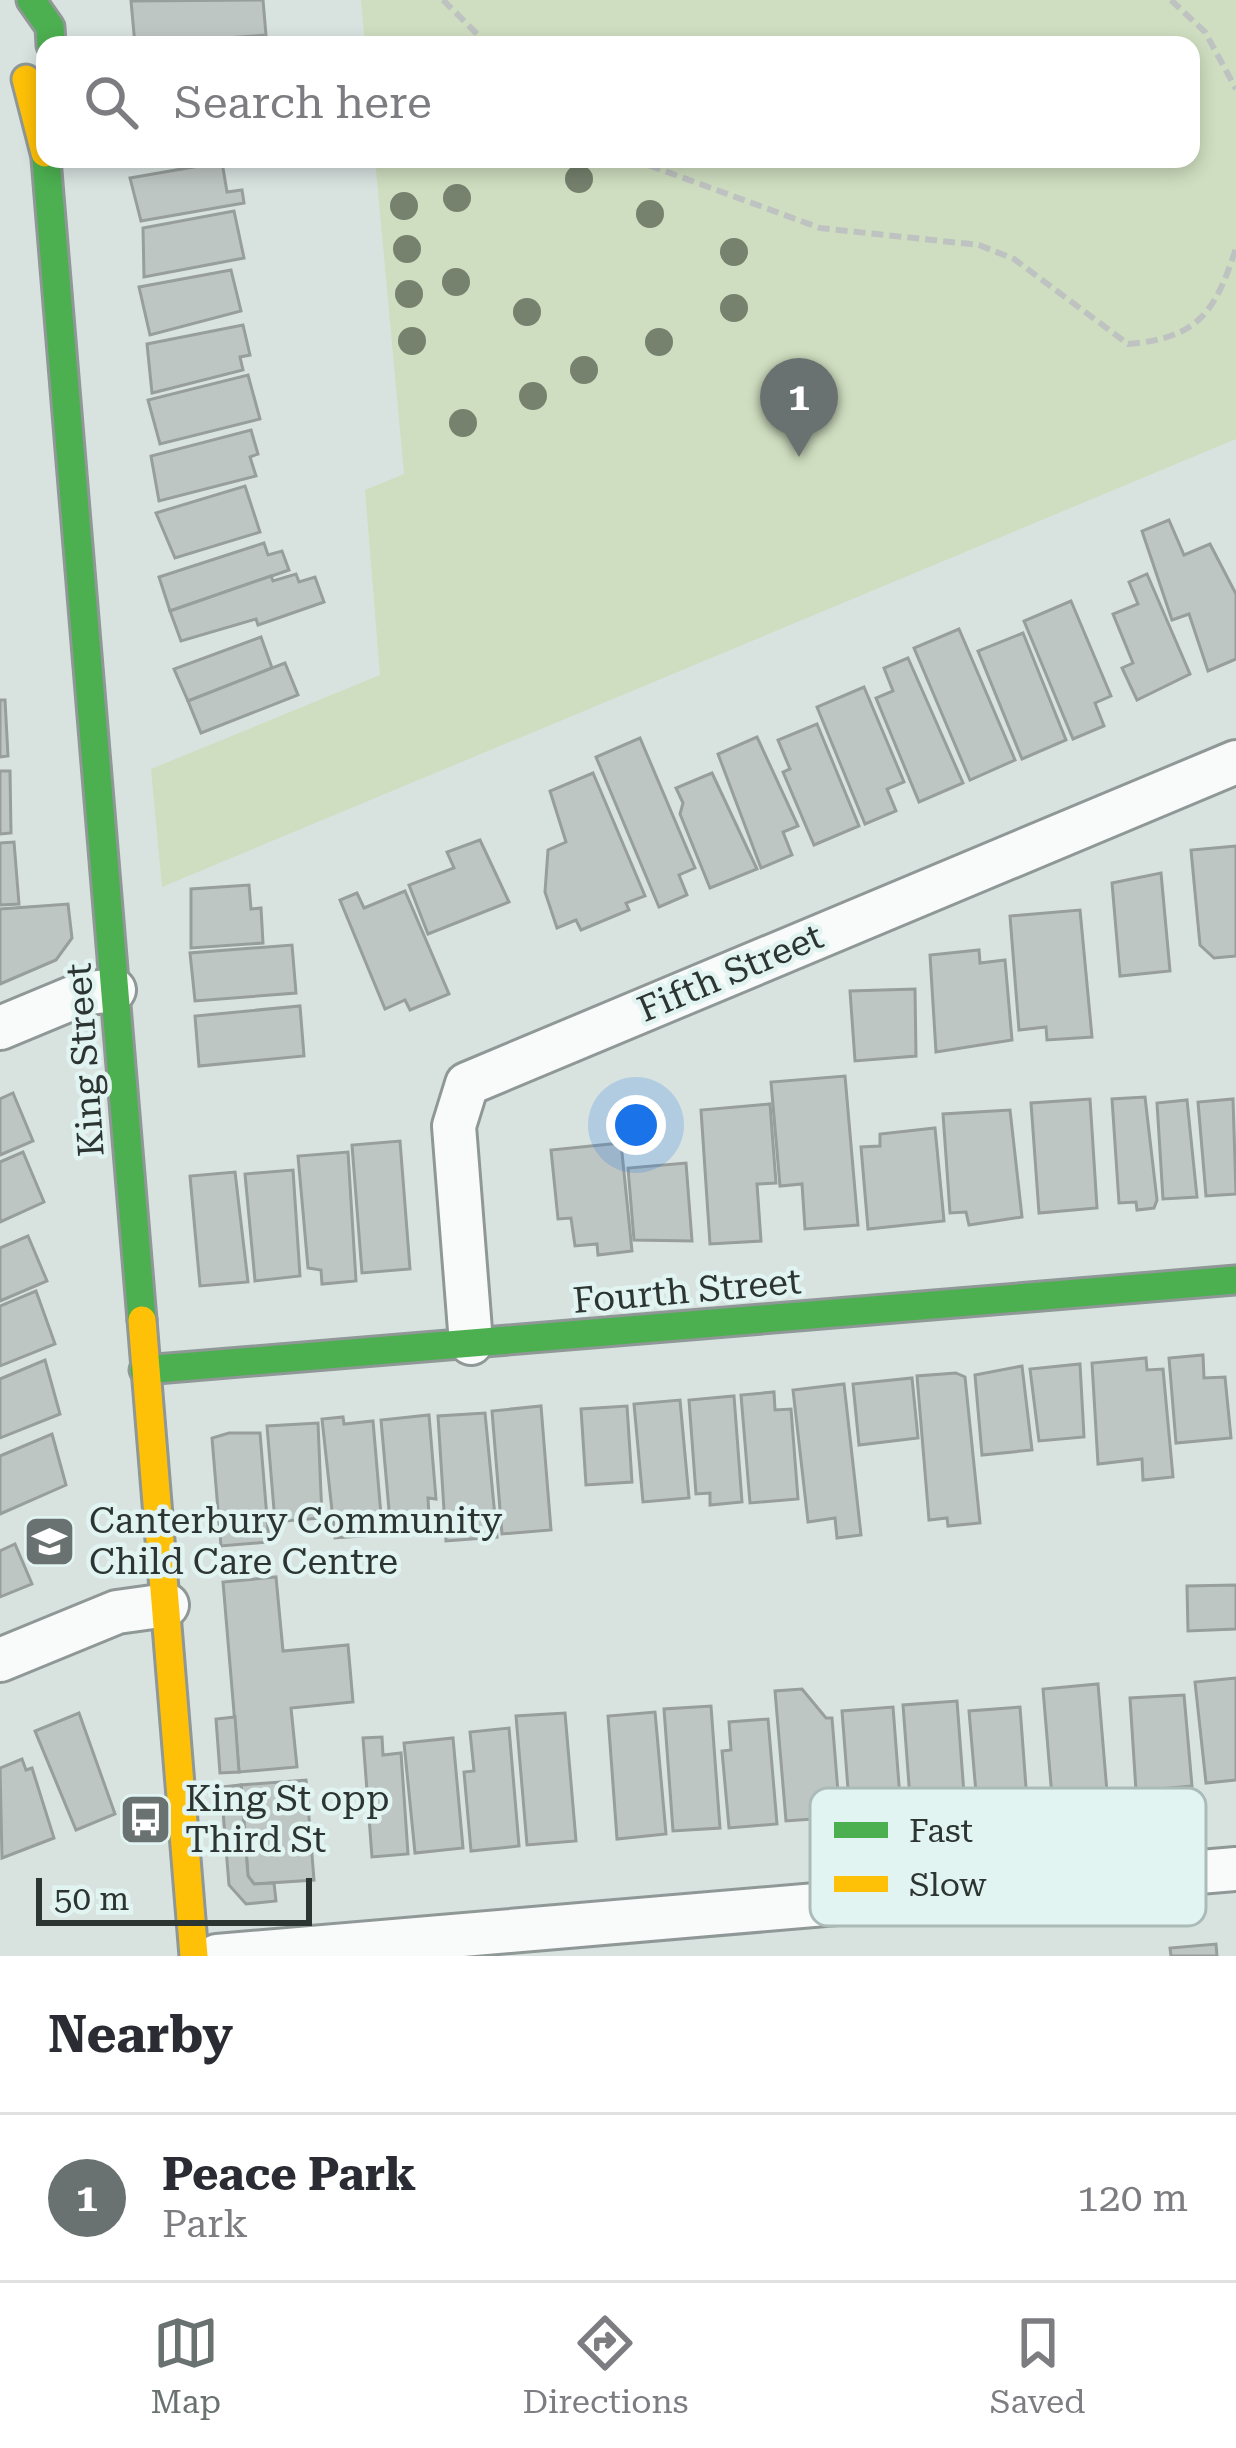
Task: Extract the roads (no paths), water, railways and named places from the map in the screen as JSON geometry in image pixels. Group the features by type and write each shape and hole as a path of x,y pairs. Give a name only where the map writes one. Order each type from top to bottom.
{"main road":[{"path":"33,0 50,27 50,36"},
{"name":"King Street","path":"24,74 36,121"},
{"name":"King Street","path":"46,168 194,1956"},
{"name":"Fourth Street","path":"144,1370 1236,1280"}],"street":[{"name":"Fifth Street","path":"471,1343 454,1126 467,1084 1236,762"},
{"path":"0,1028 82,994 114,990"},
{"path":"0,1660 117,1612 166,1604"},
{"path":"1206,1872 1236,1869"},
{"path":"217,1956 810,1905"}],"place":[{"name":"Peace Park","path":"799,457"},
{"name":"Canterbury Community Child Care Centre","path":"50,1541"},
{"name":"King St opp Third St","path":"146,1819"}]}
